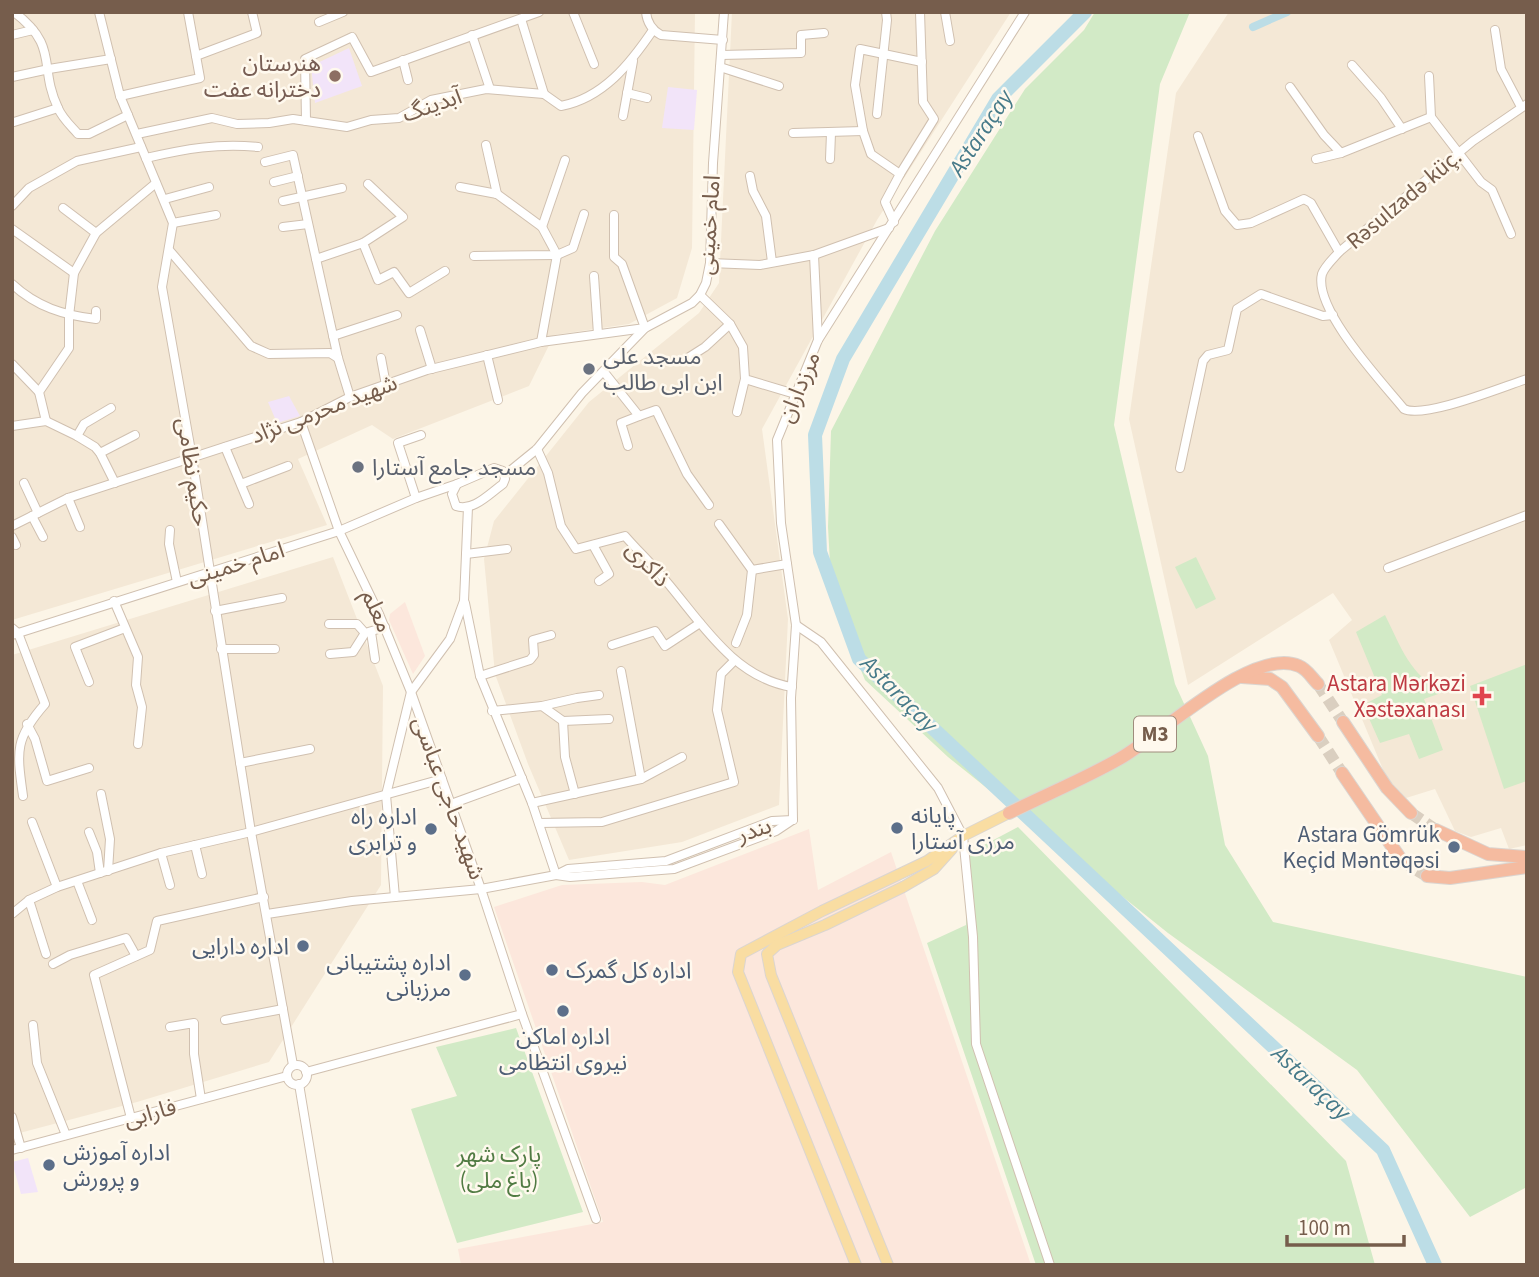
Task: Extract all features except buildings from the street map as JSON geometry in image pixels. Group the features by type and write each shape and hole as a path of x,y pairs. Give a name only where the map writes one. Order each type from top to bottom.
{"highway":[{"name":"M3","path":"1009,813 1120,758 1192,706 1260,667 1287,663 1298,665 1318,684"},
{"path":"1239,677 1270,679 1282,688 1318,736"},
{"path":"1343,722 1387,788 1410,813"},
{"path":"1342,773 1402,860"},
{"path":"1436,830 1488,854 1527,857"},
{"path":"1427,876 1450,878 1527,867"}],"main road":[{"path":"856,1265 738,972 741,954 821,911 927,861 963,836 1009,813"},
{"path":"888,1265 771,975 767,954 778,944 825,925 934,869 963,836"}],"street":[{"path":"14,12 40,36 58,108 78,134 83,135 128,115"},
{"name":"حکیم نظامی","path":"99,12 120,96 173,223 162,287 192,457 251,832 293,1065"},
{"path":"120,96 200,78 188,12"},
{"path":"319,22 343,12"},
{"path":"306,121 305,59 352,37 371,72 539,12"},
{"path":"573,12 594,65"},
{"path":"646,12 653,30 661,35 723,40"},
{"name":"امام خمینی","path":"468,507 503,484 505,475 537,449 569,408 646,328 679,311 700,295 706,283 710,263 713,163 724,12"},
{"path":"877,114 886,12"},
{"path":"710,263 760,265 814,255 891,225 885,202 934,119 923,102 920,12"},
{"path":"945,12 950,41"},
{"name":"مرزداران","path":"793,820 792,687 796,625 781,523 777,440 818,340 1026,12"},
{"path":"196,56 257,33 255,13"},
{"path":"521,19 544,94"},
{"path":"12,35 33,30"},
{"name":"آبدینگ","path":"137,134 212,118 237,124 293,120 347,127 371,120 399,118 431,100 490,89 544,94 561,106 580,103 611,81 634,58 653,30"},
{"path":"1495,30 1501,69 1524,105"},
{"path":"721,55 800,53 801,35 824,33"},
{"path":"472,35 490,89"},
{"path":"900,174 871,154 863,131 855,85 860,49 922,62"},
{"path":"623,116 634,58"},
{"path":"12,77 111,60"},
{"path":"403,60 408,80"},
{"path":"1352,65 1381,99 1402,130"},
{"path":"720,67 779,86"},
{"path":"1429,76 1431,117 1481,182 1492,190 1511,234"},
{"path":"1290,88 1341,153"},
{"path":"627,93 647,98"},
{"name":"Rəsulzadə küç.","path":"1333,315 1321,286 1322,274 1339,252 1459,153 1524,105"},
{"path":"14,121 58,108"},
{"path":"1316,159 1341,153 1431,117"},
{"path":"793,132 863,131"},
{"path":"830,159 831,133"},
{"path":"1198,136 1225,211 1237,225 1251,223 1304,199 1311,203 1339,252"},
{"path":"486,145 497,194"},
{"path":"146,158 201,146 258,147"},
{"path":"12,205 29,188 77,161 141,147"},
{"path":"265,162 293,155 333,337 350,397"},
{"path":"542,227 565,160"},
{"path":"274,182 298,176"},
{"path":"750,176 753,191 766,216 772,262"},
{"path":"39,392 69,348 69,316 74,273 96,233 156,183"},
{"path":"316,259 363,243 403,217 368,184"},
{"path":"165,199 209,187"},
{"path":"460,187 497,194 542,227 557,255 541,342"},
{"path":"283,201 342,188"},
{"path":"63,208 96,233"},
{"path":"474,256 557,255 573,248 584,214"},
{"path":"173,223 216,215"},
{"path":"614,215 614,257 622,264 646,328"},
{"path":"283,227 308,224"},
{"path":"12,229 74,273"},
{"path":"363,243 378,280 394,272 409,293 445,271"},
{"path":"170,251 251,346 269,354 330,353 338,358"},
{"path":"814,255 818,340"},
{"path":"594,276 598,334"},
{"path":"12,285 37,304 69,316 96,319 96,311"},
{"path":"1180,468 1203,361 1208,355 1228,350 1237,309 1261,294 1323,316 1333,315 1344,335 1404,409 1410,412 1431,410 1527,379"},
{"path":"700,295 730,324 743,347 745,379 737,412"},
{"path":"333,337 397,315"},
{"path":"683,361 705,348 730,324"},
{"name":"شهید محرمی نژاد","path":"12,526 68,498 301,422 350,397 432,369 541,342 646,328"},
{"path":"420,330 432,369"},
{"path":"487,355 498,400"},
{"path":"381,358 386,385"},
{"path":"12,364 39,392 46,421"},
{"path":"604,372 639,416"},
{"path":"745,379 795,394"},
{"path":"77,436 84,424 111,408"},
{"path":"628,446 621,423 656,410 687,474 709,505"},
{"path":"12,426 46,421 77,436 100,453 115,483"},
{"name":"معلم","path":"301,422 339,531 385,627 411,692"},
{"path":"100,453 135,435"},
{"path":"416,498 398,443 421,435"},
{"path":"225,447 249,504"},
{"name":"ذاکری","path":"537,449 548,472 561,526 576,549 625,536 734,661 773,684 792,687"},
{"path":"241,484 288,466"},
{"name":"امام خمینی","path":"14,632 339,531 494,468 500,469 505,475"},
{"path":"24,482 43,537"},
{"path":"457,484 453,489 453,500 456,506 468,507"},
{"path":"68,498 80,527"},
{"name":"شهید حاجی عباسی","path":"468,507 464,601 450,639 411,692 596,1219"},
{"path":"1388,568 1527,514"},
{"path":"719,524 752,570 747,615 736,643"},
{"path":"170,530 169,544 177,582"},
{"path":"593,545 609,574 599,581"},
{"path":"466,554 506,549"},
{"path":"752,570 787,564"},
{"path":"215,611 282,598"},
{"path":"114,601 138,657 136,685 142,707 138,744"},
{"path":"464,601 480,676 492,711 532,803 556,875"},
{"path":"612,645 656,631 664,646 700,623"},
{"path":"329,624 357,624 368,632 375,659"},
{"path":"796,625 821,642 938,788 963,836 973,937 976,1044 1050,1265"},
{"path":"330,654 353,652 368,632 385,627"},
{"path":"89,682 75,647 125,628"},
{"path":"14,632 45,704 27,724 17,753 23,796"},
{"path":"480,676 530,660 534,655 533,640 551,635"},
{"path":"222,649 275,649"},
{"path":"539,823 602,822 734,782 717,710 721,674 734,661"},
{"path":"621,671 642,779"},
{"path":"395,897 386,795 411,692"},
{"path":"492,711 542,706 599,695"},
{"path":"542,706 563,720 609,719"},
{"path":"563,720 565,757 575,793"},
{"path":"27,724 35,739 47,780 89,768"},
{"path":"240,763 310,749"},
{"path":"532,803 642,779 682,757"},
{"path":"451,804 522,778"},
{"path":"12,914 29,900 57,887 161,852 251,832 442,779"},
{"path":"101,794 110,839 104,872"},
{"name":"بندر","path":"267,914 481,889 556,875 570,877 674,869 776,831 793,820"},
{"path":"32,822 57,887"},
{"path":"89,832 104,872"},
{"path":"195,845 202,874"},
{"path":"161,852 170,885"},
{"path":"77,881 92,920"},
{"path":"131,1118 94,975 150,950 157,921 264,897"},
{"path":"29,900 46,954"},
{"path":"53,964 70,955 126,938 136,956"},
{"path":"225,1020 283,1009"},
{"path":"306,1072 522,1014"},
{"path":"170,1027 194,1023 194,1054 201,1099"},
{"path":"33,1025 37,1063 66,1135"},
{"path":"293,1065 303,1066 306,1072 304,1081 299,1084 290,1082 287,1076 288,1069 293,1065"},
{"name":"فارابی","path":"17,1149 287,1076"},
{"path":"299,1084 329,1265"},
{"path":"12,1117 17,1149"}],"shaded area":[{"path":"12,12 695,12 692,248 677,298 629,324 554,335 529,386 393,439 372,425 298,459 327,525 12,620"},
{"path":"732,12 1011,12 877,220 762,429 788,619 779,805 682,842 569,860 528,764 495,674 484,559 494,521 589,402 699,313 719,283"},
{"path":"1229,12 1527,12 1527,845 1509,849 1501,828 1471,837 1455,831 1435,789 1406,798 1387,779 1329,640 1352,620 1333,593 1188,685 1129,419 1176,93"},
{"name":"هنرستان دخترانه عفت","path":"349,48 362,86 315,103 311,66"},
{"path":"668,87 697,90 694,130 662,128"},
{"path":"289,396 300,416 277,423 268,402"},
{"path":"333,557 383,686 381,885 269,1062 137,1102 12,1135 12,655"},
{"path":"405,602 425,656 413,674 389,620 390,614"},
{"path":"809,829 818,890 891,852 1031,1265 461,1265 458,1249 603,1222 494,907 562,885 642,882 665,885"},
{"path":"28,1158 38,1192 21,1194 12,1162"}],"green space":[{"path":"1095,12 1190,12 1160,84 1114,425 1175,684 1208,756 1225,845 1273,922 1527,977 1527,1187 1470,1217 1357,1070 1168,933 948,757 865,680 832,600 828,527 831,431 935,231 1025,89 1084,30"},
{"path":"1196,557 1216,599 1196,609 1175,567"},
{"path":"1385,615 1408,660 1423,678 1444,692 1424,699 1443,750 1419,759 1409,734 1380,743 1363,705 1382,695 1356,632"},
{"path":"1527,664 1527,781 1504,789 1470,686"},
{"path":"1018,827 1346,1161 1375,1265 1036,1265 927,943 966,925 967,854"},
{"name":"پارک شهر (باغ ملی)","path":"516,1028 583,1212 457,1243 411,1109 457,1096 436,1047"}],"waterway":[{"name":"Astaraçay","path":"1085,12 998,99 843,359 815,435 820,552 859,659 1383,1150 1435,1265"},
{"path":"1253,27 1287,12"}],"tunnel":[{"path":"1318,684 1343,722"},
{"path":"1318,736 1342,773"},
{"path":"1411,813 1436,830"},
{"path":"1402,861 1427,876"}],"place":[{"name":"هنرستان دخترانه عفت","path":"335,76"},
{"name":"مسجد علی ابن ابی طالب","path":"589,369"},
{"name":"مسجد جامع آستارا","path":"358,467"},
{"name":"Astara Mərkəzi Xəstəxanası","path":"1482,696"},
{"name":"پایانه مرزی آستارا","path":"897,828"},
{"name":"اداره راه و ترابری","path":"431,829"},
{"name":"Astara Gömrük Keçid Məntəqəsi","path":"1454,847"},
{"name":"اداره دارایی","path":"303,946"},
{"name":"اداره کل گمرک","path":"552,970"},
{"name":"اداره پشتیبانی مرزبانی","path":"465,975"},
{"name":"اداره اماکن نیروی انتظامی","path":"563,1011"},
{"name":"اداره آموزش و پرورش","path":"49,1165"}]}
